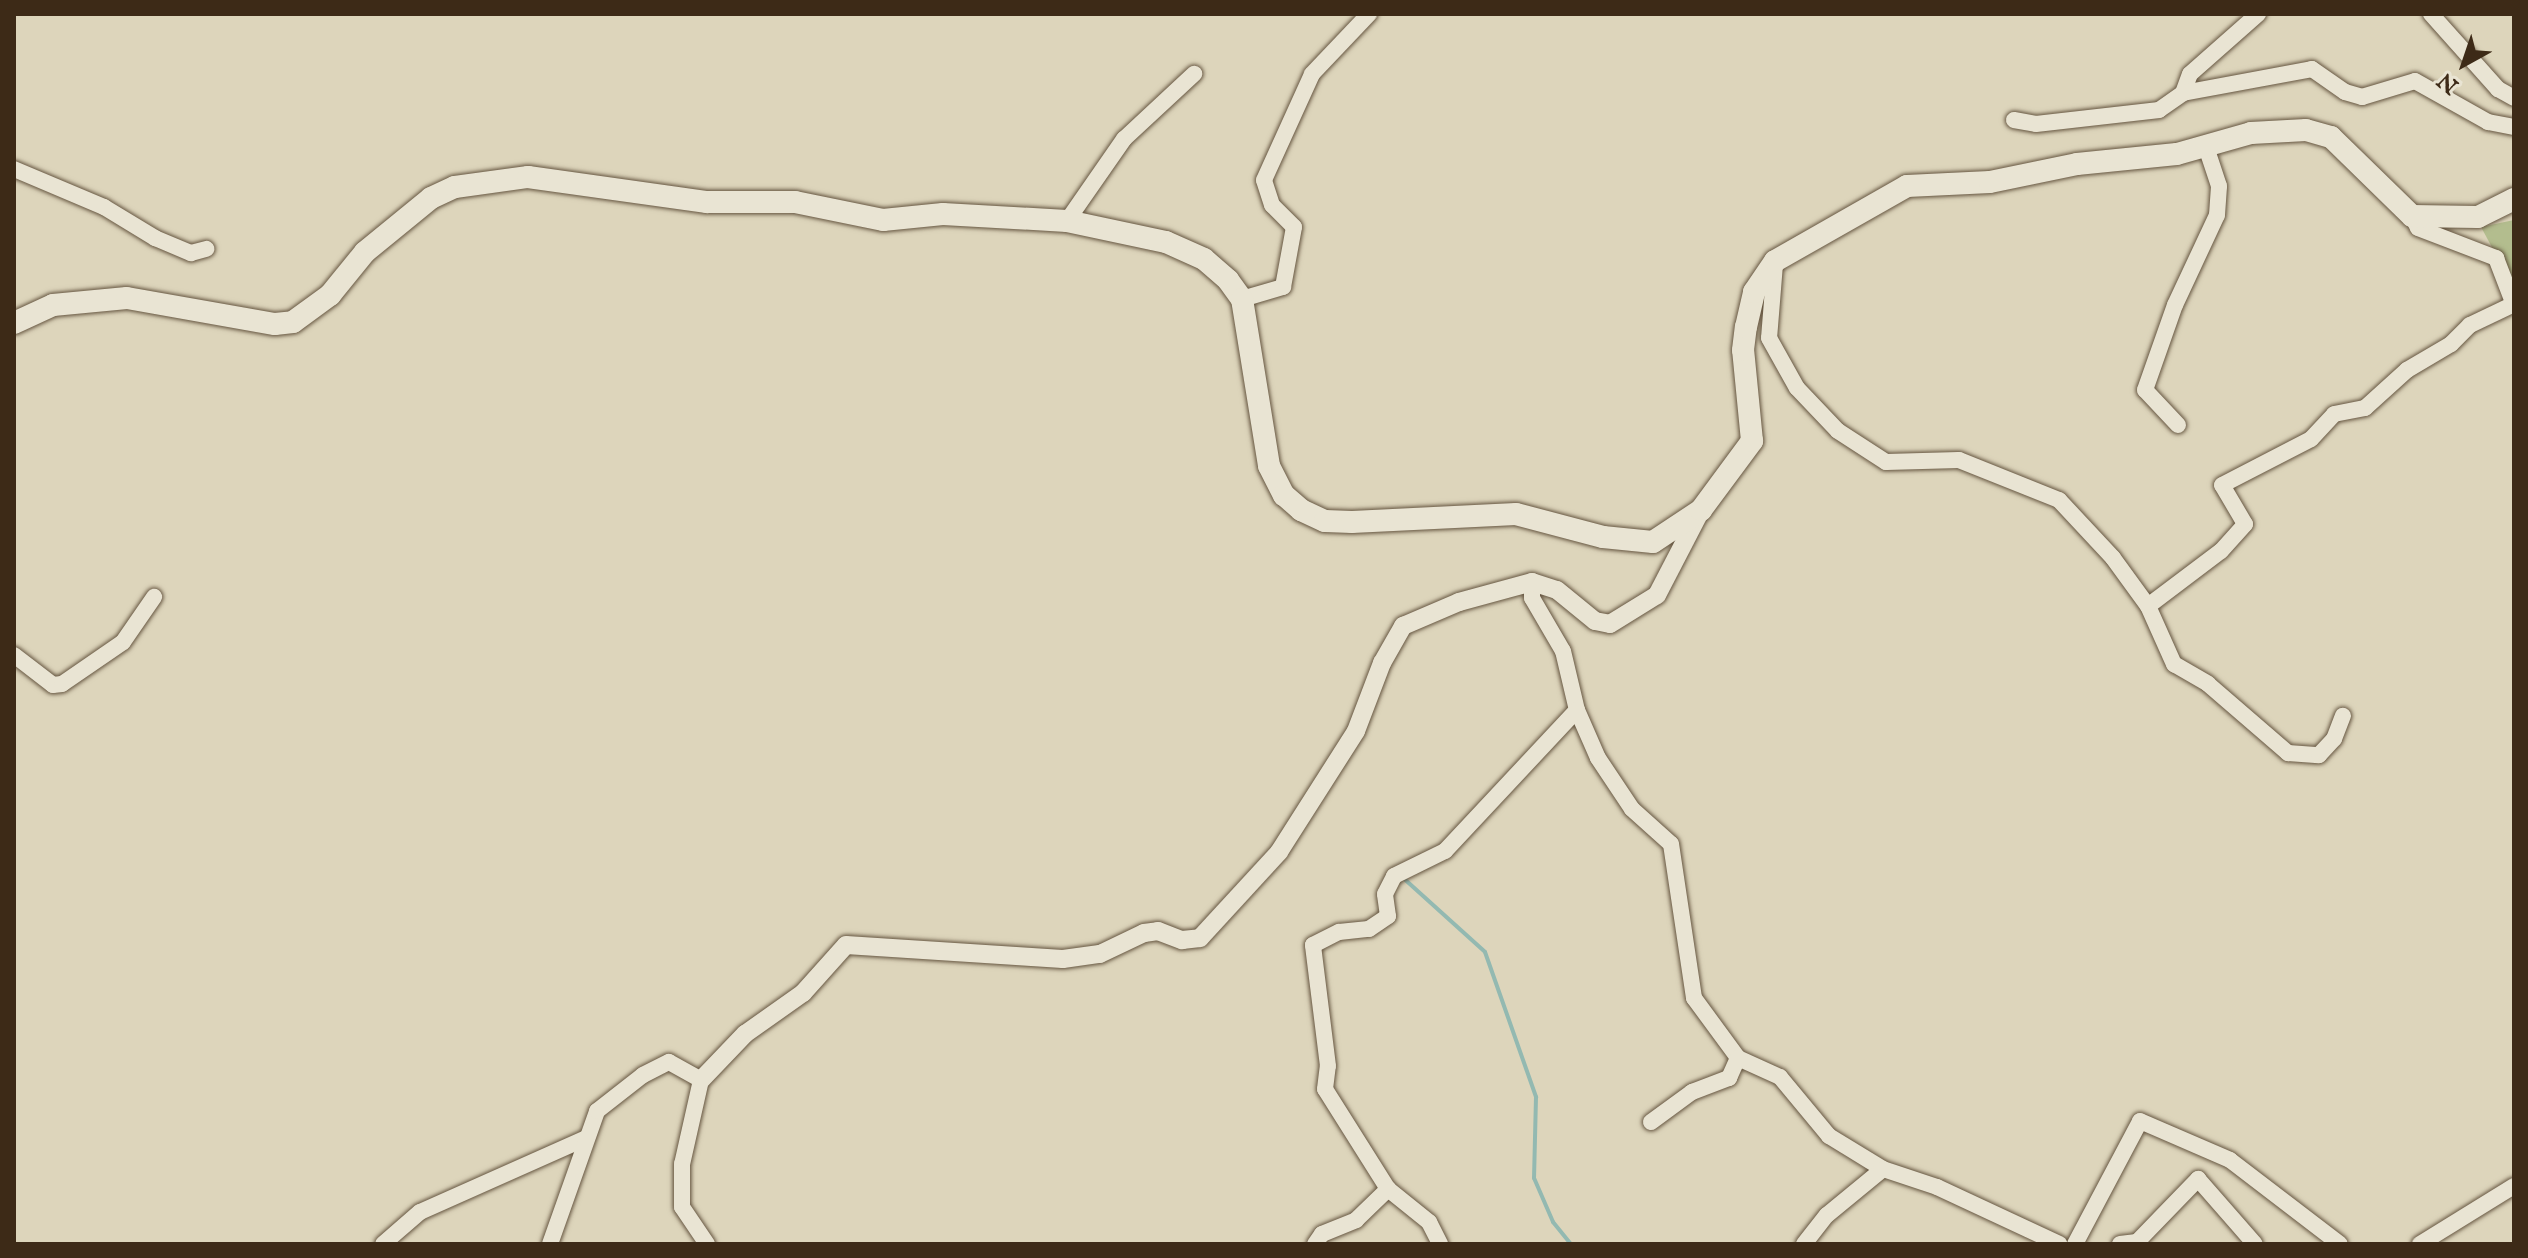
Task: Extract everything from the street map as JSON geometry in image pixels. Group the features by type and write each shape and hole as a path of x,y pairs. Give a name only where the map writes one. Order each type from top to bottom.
{"main road":[{"path":"14,323 53,305 127,298 275,324 293,322 330,295 365,252 431,198 455,187 528,177 707,202 795,202 883,220 943,214 1067,221 1166,242 1204,259 1242,299 1269,466 1284,495 1301,510 1338,522 1516,514 1603,537 1653,542 1701,510 1752,441 1743,350 1754,292 1775,261 1907,186 1990,182 2077,164 2206,147 2251,133 2306,130 2331,137 2412,216 2478,217 2514,199"}],"street":[{"path":"1242,299 1283,287 1294,227 1272,205 1264,180 1312,74 1369,14"},
{"path":"2183,93 2190,74 2258,14"},
{"path":"2431,14 2498,89 2514,98"},
{"path":"2014,120 2036,124 2159,110 2183,93 2312,69 2345,92 2362,97 2415,81 2488,122 2514,127"},
{"path":"1067,221 1124,139 1194,74"},
{"path":"2178,425 2145,390 2175,305 2217,215 2219,186 2206,147"},
{"path":"14,169 104,207 155,238 191,253 206,249"},
{"path":"2148,606 2221,551 2245,524 2222,485 2311,439 2334,414 2365,408 2407,370 2451,344 2470,325 2514,305 2496,258 2418,228 2412,216"},
{"path":"1775,261 1769,338 1797,388 1838,431 1886,462 1959,460 2059,500 2113,558 2148,606 2174,664 2208,684 2288,753 2319,755 2334,739 2343,716"},
{"path":"707,1244 682,1207 682,1164 701,1080 745,1034 803,993 846,945 1063,959 1100,954 1144,933 1200,938 1279,852 1356,731 1382,663 1403,626 1459,602 1532,582 1557,590 1595,621 1610,624 1657,595 1701,510"},
{"path":"1532,582 1532,598 1563,651 1577,710 1598,758 1632,809 1671,844 1694,998 1738,1058 1780,1077 1829,1136 1883,1169 1937,1187 2059,1244"},
{"path":"14,655 53,685 62,684 123,642 154,597"},
{"path":"1440,1244 1429,1222 1388,1189 1325,1089 1328,1066 1313,945 1339,932 1369,929 1388,916 1385,894 1394,876 1445,851 1577,710"},
{"path":"1651,1122 1692,1092 1729,1078 1738,1058"},
{"path":"550,1244 597,1111 643,1075 669,1062 701,1080"},
{"path":"2075,1244 2140,1121 2230,1160 2340,1244"},
{"path":"383,1244 420,1212 586,1138"},
{"path":"1804,1244 1827,1215 1883,1169"},
{"path":"2132,1243 2198,1179 2255,1244"},
{"path":"2420,1244 2514,1186"},
{"path":"1315,1244 1322,1234 1356,1220 1388,1189"}],"green space":[{"path":"2514,220 2514,288 2481,227"}],"waterway":[{"path":"1401,876 1485,952 1536,1097 1534,1178 1553,1222 1571,1244"}]}
